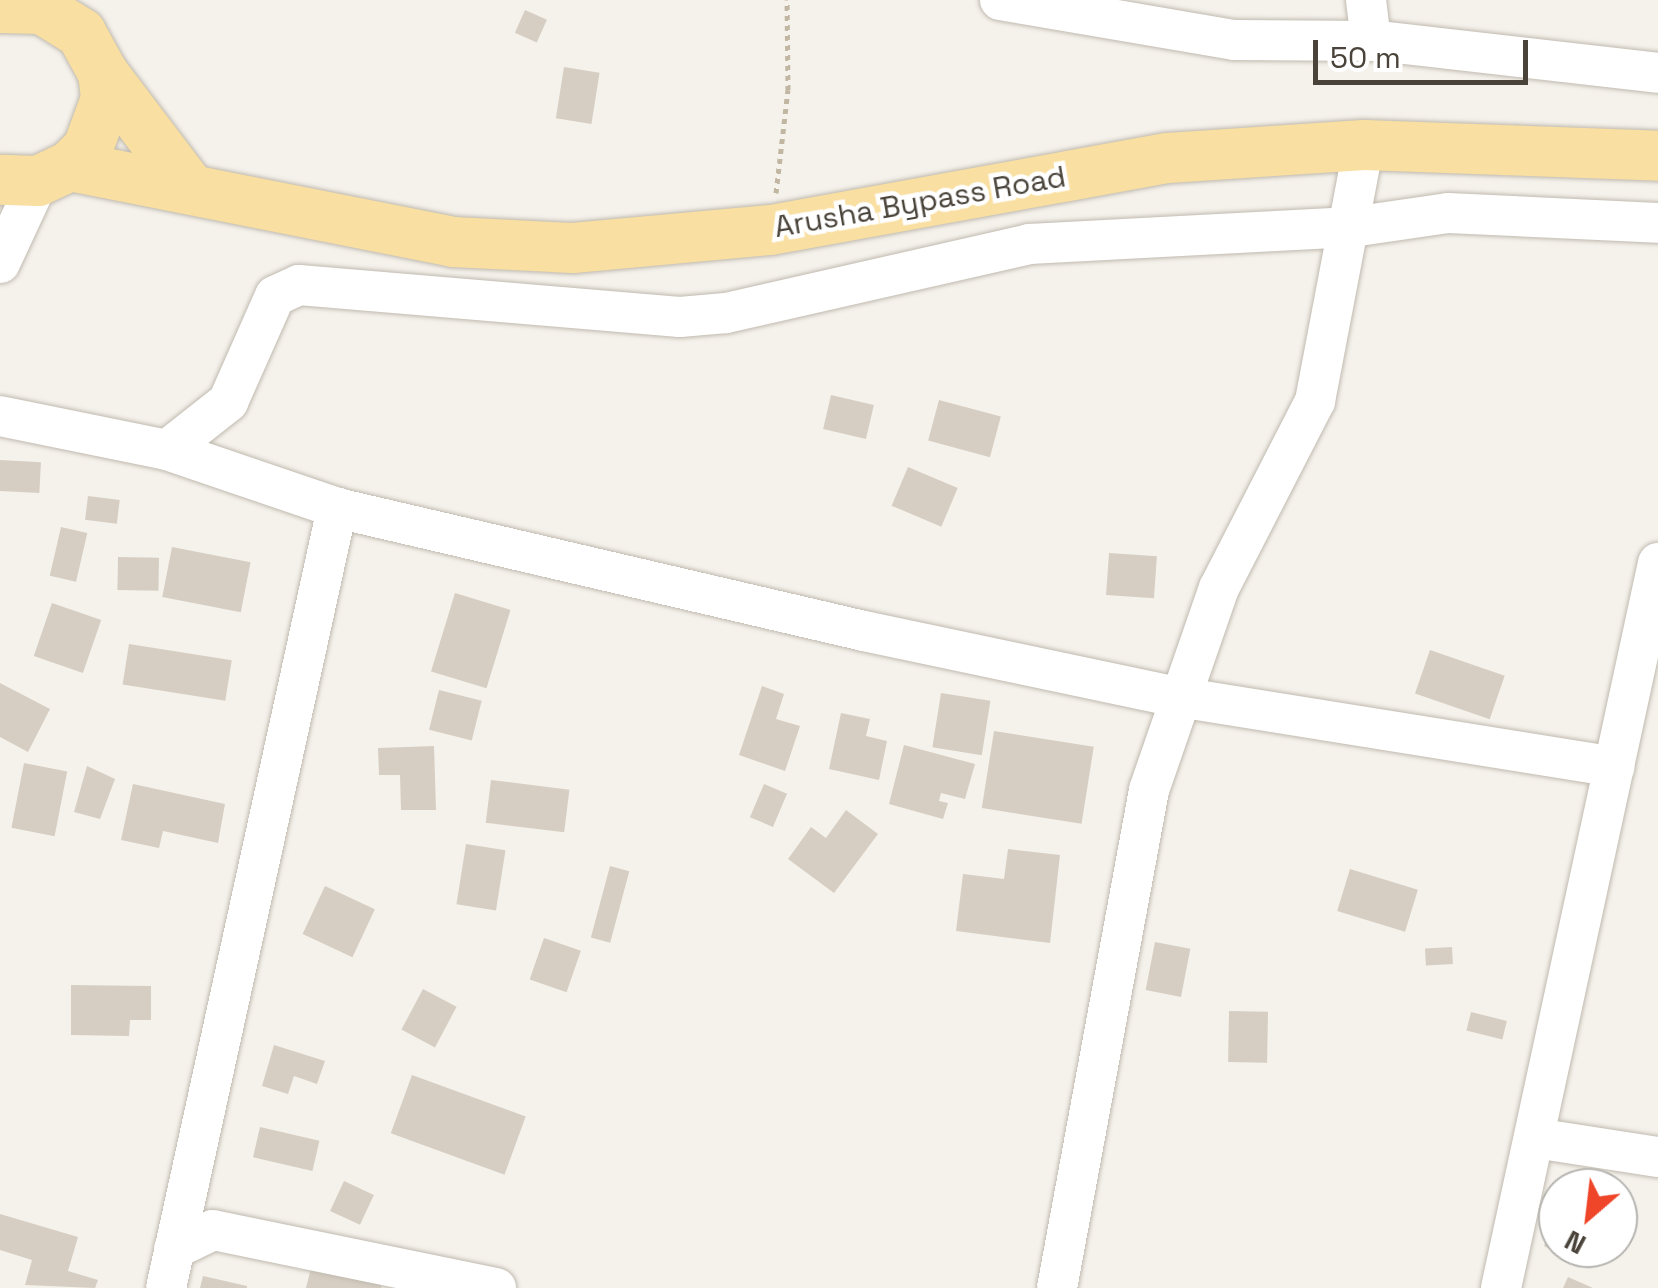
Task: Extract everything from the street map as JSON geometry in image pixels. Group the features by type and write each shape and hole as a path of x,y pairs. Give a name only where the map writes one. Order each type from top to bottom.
{"main road":[{"path":"0,3 62,9 94,52 103,73 186,184"},
{"path":"36,176 100,125 103,73"},
{"name":"Arusha Bypass Road","path":"36,176 186,184 453,242 574,248 771,230 1168,158 1364,145 1658,156"}],"street":[{"path":"1000,0 1235,40 1378,41 1658,73"},
{"path":"1366,0 1370,31 1378,41"},
{"path":"1057,1288 1123,914 1178,697 1218,588 1315,401 1352,227 1364,145"},
{"path":"0,263 36,176"},
{"path":"166,450 228,402 275,296 299,286 680,317 726,313 1029,244 1352,227 1448,213 1658,223"},
{"path":"0,416 166,450 337,508 1178,697 1614,767"},
{"path":"166,1288 337,508"},
{"path":"1501,1288 1658,563"},
{"path":"1536,1138 1658,1157"},
{"path":"174,1249 213,1230 496,1288"}],"path":[{"path":"771,230 788,90 788,0"}],"building":[{"path":"525,10 547,20 537,43 515,33"},
{"path":"564,67 600,73 591,124 556,118"},
{"path":"831,395 874,405 866,439 823,429"},
{"path":"939,400 1001,417 990,457 928,441"},
{"path":"0,460 41,462 39,493 0,491"},
{"path":"908,467 958,488 941,527 892,506"},
{"path":"88,496 120,500 117,524 85,520"},
{"path":"61,527 87,533 76,582 50,576"},
{"path":"172,547 251,562 241,612 162,597"},
{"path":"1109,553 1157,556 1154,598 1106,595"},
{"path":"118,557 159,558 158,591 117,590"},
{"path":"455,593 510,610 486,688 431,671"},
{"path":"52,603 101,620 83,673 34,656"},
{"path":"129,644 232,660 225,701 123,684"},
{"path":"1430,650 1505,676 1490,719 1415,693"},
{"path":"0,683 50,709 28,752 0,737"},
{"path":"762,686 784,694 776,719 800,726 785,771 739,755"},
{"path":"439,690 482,701 472,740 429,730"},
{"path":"941,693 990,701 982,755 932,747"},
{"path":"841,713 870,719 866,736 887,741 879,780 829,769"},
{"path":"994,731 1094,747 1082,824 982,808"},
{"path":"904,745 975,764 965,799 941,793 939,801 948,803 943,819 889,804"},
{"path":"434,746 436,810 401,810 400,775 379,775 378,748"},
{"path":"24,763 67,771 55,836 11,828"},
{"path":"87,766 115,779 100,819 74,812"},
{"path":"491,780 569,790 564,832 486,823"},
{"path":"133,784 225,804 218,843 163,831 159,848 121,840"},
{"path":"764,784 787,794 773,827 750,817"},
{"path":"846,810 878,834 834,893 788,859 811,827 826,838"},
{"path":"466,844 506,850 496,911 456,904"},
{"path":"1008,849 1060,855 1050,943 956,931 963,874 1004,879"},
{"path":"610,866 629,871 610,943 591,937"},
{"path":"1350,869 1418,890 1405,932 1337,911"},
{"path":"325,886 375,909 352,957 303,934"},
{"path":"544,938 581,951 567,992 530,980"},
{"path":"1155,942 1190,949 1181,997 1146,990"},
{"path":"1452,947 1453,964 1426,965 1425,948"},
{"path":"71,985 151,986 151,1020 130,1020 129,1036 71,1035"},
{"path":"423,989 457,1007 435,1047 401,1030"},
{"path":"1229,1011 1268,1012 1267,1063 1228,1062"},
{"path":"1471,1012 1507,1021 1502,1039 1466,1030"},
{"path":"274,1045 325,1061 317,1084 294,1076 288,1094 262,1086"},
{"path":"412,1075 526,1116 504,1175 391,1133"},
{"path":"260,1127 319,1141 312,1171 253,1157"},
{"path":"344,1181 374,1195 360,1225 330,1211"},
{"path":"0,1214 78,1237 68,1271 98,1280 95,1288 25,1285 32,1260 0,1250"},
{"path":"311,1268 382,1284 381,1288 306,1288"},
{"path":"203,1276 247,1286 247,1288 200,1288"},
{"path":"1568,1277 1593,1288 1563,1288"}]}
